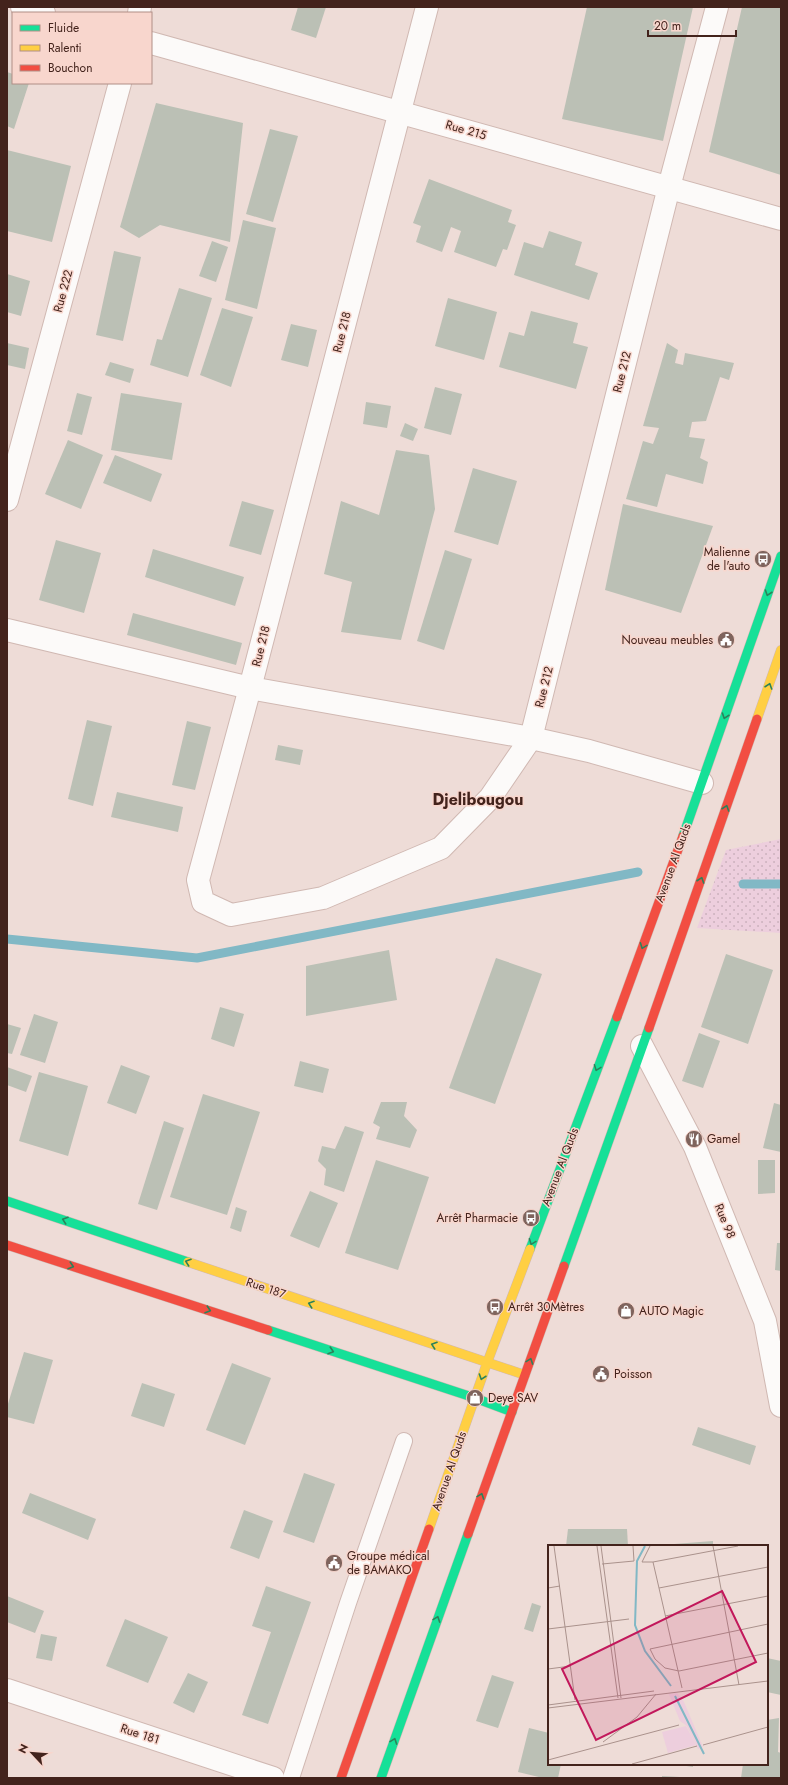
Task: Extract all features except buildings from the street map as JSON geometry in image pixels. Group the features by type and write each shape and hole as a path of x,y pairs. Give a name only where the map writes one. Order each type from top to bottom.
{"main road":[{"name":"Avenue Al Quds","path":"341,1778 487,1363 657,909 781,556"},
{"path":"381,1778 689,915 781,650"},
{"name":"Rue 187","path":"7,1201 525,1375"},
{"path":"7,1245 475,1398 512,1412"}],"street":[{"path":"22,7 40,12"},
{"name":"Rue 218","path":"427,7 250,688 198,880 203,902 231,915 323,898 441,848 490,798 531,738"},
{"name":"Rue 212","path":"531,738 669,187 718,7"},
{"name":"Rue 215","path":"152,43 781,218"},
{"name":"Rue 222","path":"7,500 120,84"},
{"path":"7,630 250,688 531,738 589,751 702,783"},
{"name":"Rue 98","path":"642,1046 695,1147 766,1321 781,1406"},
{"name":"Rue 181","path":"9,1697 273,1778"}],"lane":[{"path":"291,1778 348,1603 404,1441"}],"shaded area":[{"path":"781,839 781,933 697,928 726,850"}],"waterway":[{"path":"7,939 197,958 638,872"},
{"path":"743,884 781,884"}],"traffic: fast":[{"path":"683,836 781,556"},
{"path":"530,1249 617,1017"},
{"path":"564,1266 649,1028"},
{"path":"7,1201 188,1262"},
{"path":"268,1330 475,1398 512,1412"},
{"path":"381,1778 468,1534"}],"traffic: slow":[{"path":"757,719 781,650"},
{"path":"429,1529 487,1363 530,1249"},
{"path":"188,1262 525,1375"}],"traffic: jam":[{"path":"649,1028 757,719"},
{"path":"617,1017 683,836"},
{"path":"7,1245 268,1330"},
{"path":"468,1534 564,1266"},
{"path":"341,1778 429,1529"}],"place":[{"name":"Malienne de l'auto","path":"763,559"},
{"name":"Nouveau meubles","path":"726,640"},
{"name":"Gamel","path":"694,1139"},
{"name":"Arrêt Pharmacie","path":"531,1218"},
{"name":"Arrêt 30Mètres","path":"495,1307"},
{"name":"AUTO Magic","path":"626,1311"},
{"name":"Poisson","path":"601,1374"},
{"name":"Deye SAV","path":"475,1398"},
{"name":"Groupe médical de BAMAKO","path":"334,1563"}],"district":[{"name":"Djelibougou","path":"478,799"}]}
